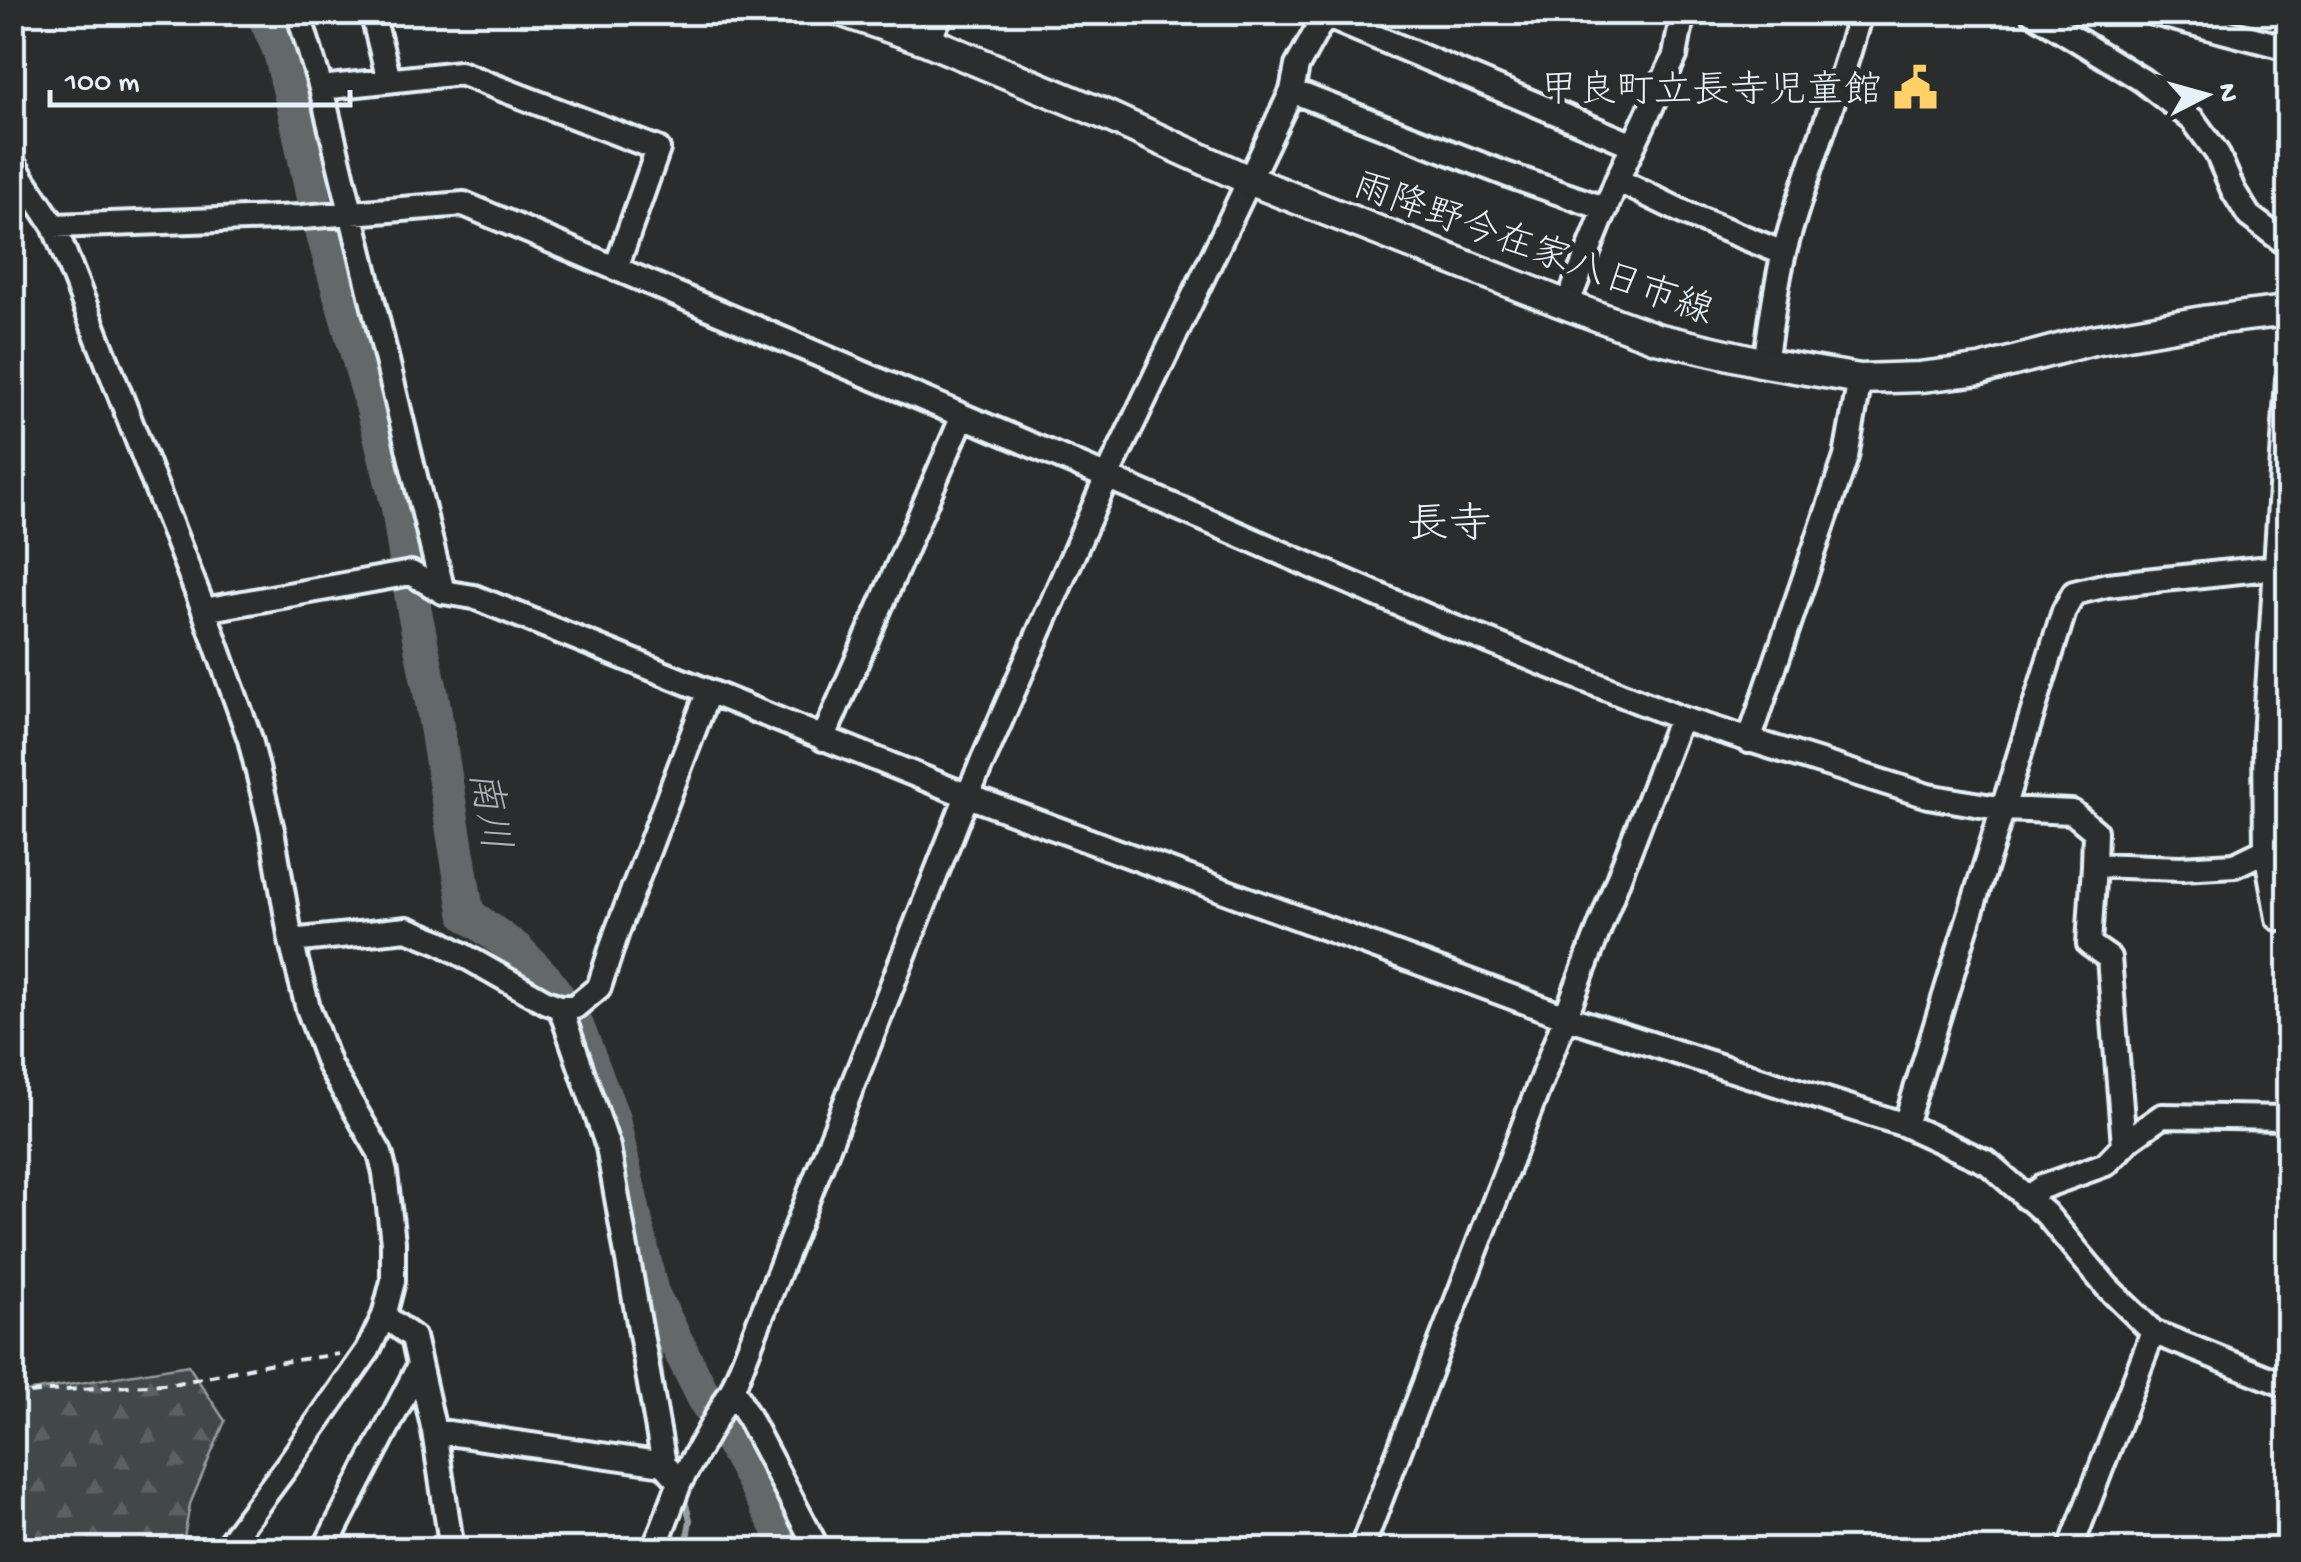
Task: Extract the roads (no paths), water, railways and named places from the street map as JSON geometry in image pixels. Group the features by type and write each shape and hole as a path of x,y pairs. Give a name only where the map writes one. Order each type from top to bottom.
{"main road":[{"name":"雨降野今在家八日市線","path":"843,12 928,41 1251,181 1567,306 1656,338 1765,363 1860,379 1920,377 1980,370 2094,340 2288,311"}],"street":[{"path":"298,12 443,592"},
{"path":"372,12 389,80"},
{"path":"928,41 942,12"},
{"path":"1567,306 1633,144 1675,56 1683,12"},
{"path":"1765,363 1783,253 1803,184 1850,54 1860,12"},
{"path":"2031,13 2048,12"},
{"path":"2150,12 2288,48"},
{"path":"2031,13 2142,80 2193,120 2217,153 2249,216 2288,245"},
{"path":"654,1550 680,1482 732,1388 968,796 1108,478 1251,181 1292,91 1297,66 1318,28 1330,15 1633,144"},
{"path":"320,88 460,73 658,149 616,268"},
{"path":"1292,91 1508,175 1606,208"},
{"path":"12,162 54,226 204,610 250,739 308,1008 329,1064 380,1153 385,1173 393,1282 384,1316 368,1350 224,1550"},
{"path":"1618,180 1783,253"},
{"path":"54,226 302,217 464,204 1442,623 1680,718 1928,796 2004,810 2072,812 2095,831 2089,944 2109,958 2124,1145"},
{"path":"1749,740 1846,457 1860,379"},
{"path":"2288,380 2282,566 2265,737 2266,850 2278,918 2288,920"},
{"path":"824,738 963,416"},
{"path":"1905,1125 2064,611 2074,593 2106,585 2282,566"},
{"path":"204,610 410,573 443,592 474,598 968,796 1566,1017 1905,1125 1988,1163 2046,1214 2106,1287 2153,1332 2288,1386"},
{"path":"291,941 406,929 440,942 546,1002 574,1007 600,987 708,693"},
{"path":"1361,1550 1680,718"},
{"path":"2094,864 2181,868 2234,865 2266,850"},
{"path":"560,1007 608,1147 664,1464 680,1482"},
{"path":"2026,1198 2042,1187 2106,1164 2162,1116 2288,1118"},
{"path":"384,1316 413,1336 434,1431 452,1550"},
{"path":"2070,1550 2153,1332"},
{"path":"324,1550 419,1366"},
{"path":"732,1388 818,1550"},
{"path":"434,1431 664,1464"}],"waterway":[{"name":"南川","path":"263,12 280,50 315,205 398,505 467,914 517,950 545,979 575,1022 612,1117 651,1292 708,1405 791,1550"},
{"path":"651,1292 665,1407"},
{"path":"684,1497 690,1520 685,1550"}],"place":[{"name":"甲良町立長寺児童館","path":"1915,88"}],"district":[{"name":"長寺","path":"1449,521"}]}
